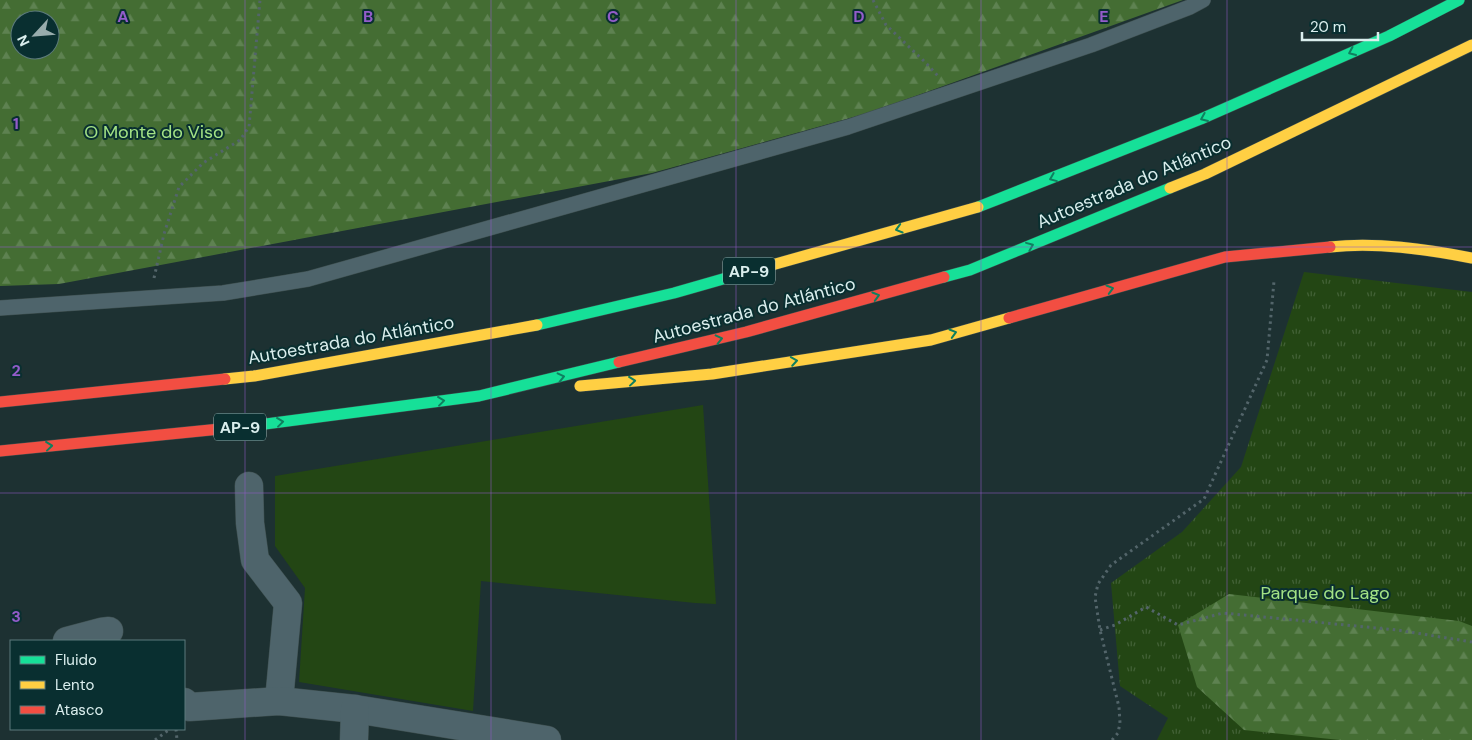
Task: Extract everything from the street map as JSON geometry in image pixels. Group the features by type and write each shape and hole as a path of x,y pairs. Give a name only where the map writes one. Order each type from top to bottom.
{"highway":[{"name":"Autoestrada do Atlántico","path":"0,402 254,376 558,321 674,293 987,204 1201,119 1389,36 1459,0"},
{"name":"Autoestrada do Atlántico","path":"0,451 252,426 479,396 746,332 970,270 1205,174 1472,45"},
{"path":"479,396 712,374 931,340 1225,257 1356,244 1432,250 1472,258"}],"street":[{"path":"249,486 250,523 255,560 288,603 279,701"},
{"path":"71,640 109,631"},
{"path":"185,703 190,706 279,701 355,709 547,740"},
{"path":"354,740 355,709"}],"lane":[{"path":"0,308 223,293 308,279 829,132 1091,45 1203,0"}],"path":[{"path":"150,298 164,234 179,187 203,163 240,140 249,127 260,0"},
{"path":"873,0 886,24 925,62 951,92"},
{"path":"1112,740 1118,733 1120,722 1119,707 1100,630 1095,597 1098,584 1111,565 1204,499 1267,360 1274,281"},
{"path":"1100,630 1115,625 1146,606 1178,625 1223,613 1396,630 1472,642"},
{"path":"155,740 169,730"}],"green space":[{"name":"O Monte do Viso","path":"0,0 1183,0 868,113 652,173 59,284 0,286"},
{"name":"Parque do Lago","path":"1304,272 1472,292 1472,740 1157,740 1168,718 1120,686 1111,583 1182,532 1241,467"},
{"path":"703,405 716,604 481,581 473,711 299,682 305,588 275,546 275,476"},
{"path":"1229,594 1459,621 1472,626 1472,740 1340,740 1244,730 1197,687 1178,625"}],"traffic: fast":[{"path":"978,207 1201,119 1389,36 1459,0"},
{"path":"944,277 970,270 1170,188"},
{"path":"537,325 674,293 772,265"},
{"path":"250,426 479,396 619,362"}],"traffic: slow":[{"path":"1170,188 1205,174 1472,45"},
{"path":"772,265 978,207"},
{"path":"1330,247 1365,245 1401,247 1472,258"},
{"path":"580,386 712,374 931,340 1009,318"},
{"path":"225,379 254,376 537,325"}],"traffic: jam":[{"path":"1009,318 1225,257 1330,247"},
{"path":"619,362 746,332 944,277"},
{"path":"0,402 225,379"},
{"path":"0,451 250,426"}]}
